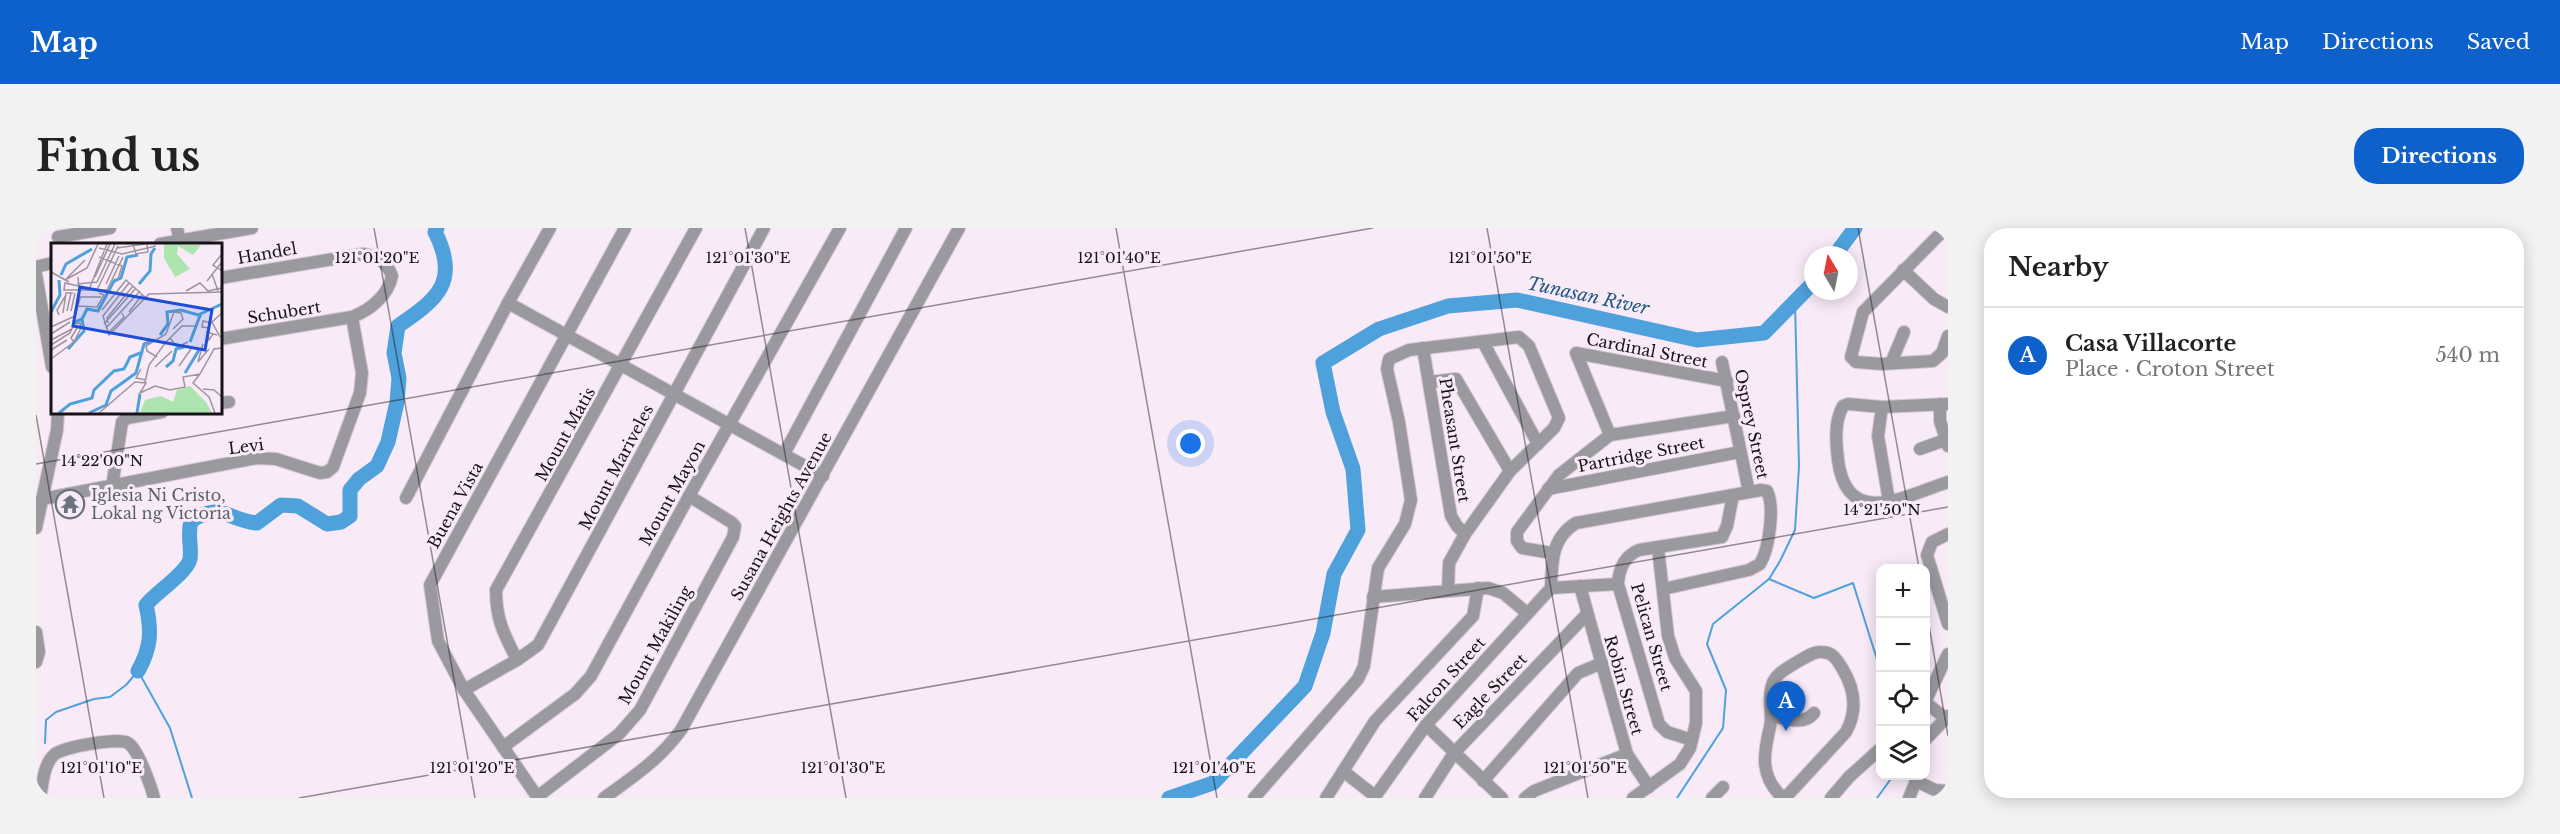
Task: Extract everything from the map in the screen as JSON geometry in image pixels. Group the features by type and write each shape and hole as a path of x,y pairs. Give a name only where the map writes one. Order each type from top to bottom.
{"street":[{"path":"58,237 111,228"},
{"path":"177,228 180,241"},
{"path":"167,243 252,228"},
{"path":"406,498 550,228"},
{"name":"Buena Vista","path":"537,798 464,690 438,641 430,585 625,228"},
{"name":"Mount Matis","path":"517,660 501,630 496,612 496,590 696,228"},
{"name":"Mount Mariveles","path":"464,690 517,660 538,645 543,638 764,228"},
{"name":"Mount Mayon","path":"503,747 575,694 591,676 840,228"},
{"path":"784,454 906,228"},
{"name":"Susana Heights Avenue","path":"604,798 654,762 681,730 959,228"},
{"path":"1948,230 1903,270 1863,312 1850,353 1852,360 1856,362 1934,361 1942,353 1948,336"},
{"name":"Handel","path":"222,278 357,255 371,255 389,268 392,276 390,285 386,293 363,313 352,317"},
{"path":"36,267 51,263"},
{"path":"1903,270 1934,299 1948,307"},
{"path":"36,274 51,360"},
{"path":"508,303 823,476"},
{"name":"Schubert","path":"222,339 352,317"},
{"name":"Levi","path":"42,499 112,488 257,458 276,459 320,473 327,472 333,467 360,393 362,373 352,317"},
{"path":"1891,363 1904,332"},
{"path":"1254,798 1358,680 1364,666 1378,568 1405,524 1411,500 1399,422 1387,369 1389,358 1409,350 1519,338 1526,341 1559,418 1554,428 1510,471 1465,534 1449,563 1448,590"},
{"path":"1483,342 1538,444"},
{"name":"Pheasant Street","path":"1423,348 1451,516 1456,526 1465,534"},
{"name":"Cardinal Street","path":"1610,435 1576,353 1727,381"},
{"name":"Osprey Street","path":"1722,362 1749,492"},
{"path":"1429,381 1456,379 1510,471"},
{"path":"1920,449 1947,443 1940,421 1944,404 1882,407 1855,404 1843,406 1838,415 1838,463 1847,490 1867,503 1889,501 1948,482"},
{"path":"1882,407 1878,436 1889,501"},
{"path":"36,528 58,414"},
{"path":"112,488 122,422 127,418 150,414"},
{"path":"1552,553 1522,548 1517,541 1517,532 1559,475 1610,435 1734,416"},
{"name":"Partridge Street","path":"1548,489 1740,452"},
{"path":"1618,584 1551,588 1552,553 1566,531 1576,523 1749,492 1767,491 1770,497 1770,529 1760,564 1749,570 1663,589"},
{"name":"Pelican Street","path":"1692,740 1667,732 1659,724 1618,584 1622,567 1630,554 1722,537 1727,526 1733,495"},
{"name":"Mount Makiling","path":"537,798 619,734 635,716 648,698 733,537 735,526 731,522 689,496"},
{"path":"1948,534 1932,542 1927,555 1948,624"},
{"path":"1634,798 1680,764 1692,740 1696,723 1696,691 1670,647 1658,548"},
{"name":"Robin Street","path":"1580,586 1627,754 1649,787"},
{"path":"1373,597 1478,588 1496,590 1527,613"},
{"path":"1326,798 1375,721 1472,618 1476,608 1478,588"},
{"name":"Falcon Street","path":"1374,797 1426,725 1551,588"},
{"name":"Eagle Street","path":"1425,798 1454,753 1587,614"},
{"path":"36,632 37,656"},
{"path":"1826,652 1837,659 1852,687 1851,723 1846,732 1784,798 1769,783 1764,762 1764,750 1772,716 1772,687 1780,673 1813,653 1826,652"},
{"path":"1930,692 1948,654"},
{"path":"1484,781 1578,673 1602,663"},
{"path":"1930,704 1947,718 1930,735"},
{"path":"1772,716 1803,721 1814,713"},
{"path":"1426,725 1502,798"},
{"path":"42,798 41,768 55,754 67,749 125,741 134,748 154,798"},
{"path":"1831,798 1849,777 1876,753"},
{"path":"1525,798 1534,791 1627,754"},
{"path":"1343,771 1374,797"},
{"path":"1909,798 1916,780"},
{"path":"1920,780 1935,790 1947,791"},
{"path":"1712,798 1722,787"}],"waterway":[{"path":"138,671 146,655 149,639 146,605 188,565 191,521 210,512 218,512 257,523 281,505 298,506 327,524 341,522 350,516 350,490 359,479 377,466 388,442 397,402 399,378 394,353 398,326 434,297 445,276 442,249 435,232 437,228"},
{"name":"Tunasan River","path":"1842,246 1855,228"},
{"name":"Tunasan River","path":"1169,798 1213,783 1305,686 1323,633 1334,574 1358,530 1353,469 1333,412 1323,363 1379,329 1448,306 1517,300 1697,340 1764,333 1804,292"},
{"path":"1677,798 1723,728 1726,690 1707,644 1713,624 1769,579 1795,530 1799,466 1795,302"},
{"path":"1769,579 1814,598 1853,583 1876,656"},
{"path":"45,743 46,720 56,712 94,699 110,697 126,685 138,671 170,728 192,798"},
{"path":"1877,798 1890,780"}],"place":[{"name":"Iglesia Ni Cristo, Lokal ng Victoria","path":"70,504"},
{"name":"Casa Villacorte","path":"1786,731"}]}
